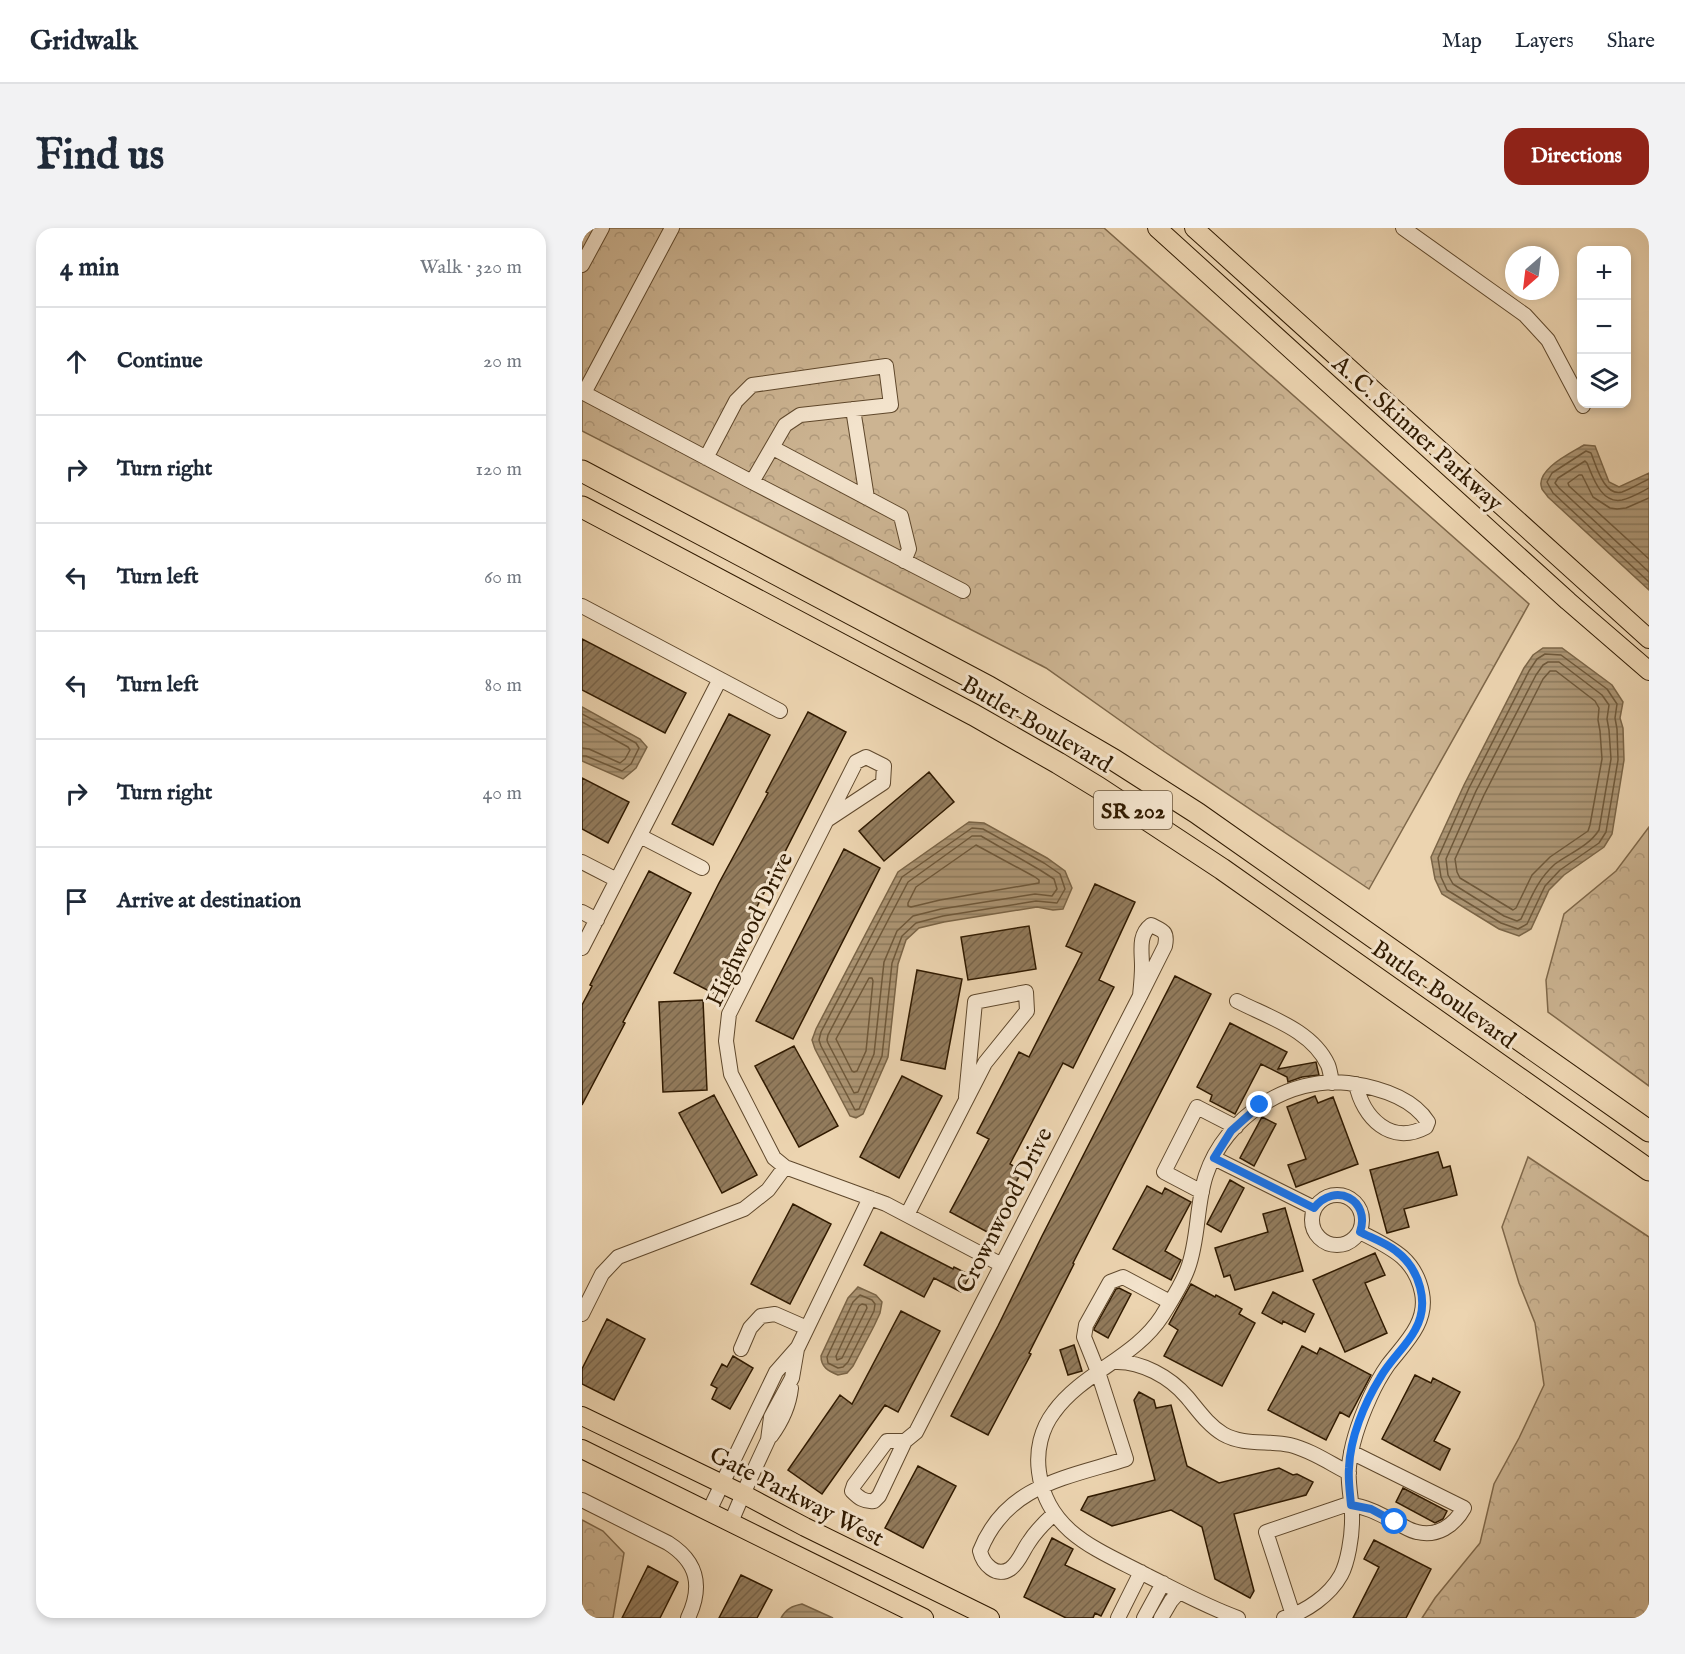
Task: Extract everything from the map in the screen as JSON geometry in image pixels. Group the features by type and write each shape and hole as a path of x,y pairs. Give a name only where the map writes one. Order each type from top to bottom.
{"highway":[{"name":"Butler Boulevard","path":"582,471 978,681 1114,760 1197,813 1649,1131"},
{"name":"Butler Boulevard","path":"582,507 966,711 1099,788 1214,864 1649,1170"}],"main road":[{"name":"A. C. Skinner Parkway","path":"1157,228 1568,601 1649,671"},
{"name":"A. C. Skinner Parkway","path":"1194,228 1649,639"},
{"name":"Gate Parkway West","path":"582,1416 990,1618"},
{"path":"582,1449 924,1618"}],"street":[{"path":"582,265 602,228"},
{"path":"672,228 583,392 963,591"},
{"path":"1403,228 1525,315 1548,340 1577,396"},
{"path":"706,458 736,401 752,385 886,366 891,405 800,415 785,424 752,482"},
{"path":"853,409 867,498"},
{"path":"773,448 901,516 909,549 904,561"},
{"path":"582,606 780,711"},
{"path":"582,948 720,679"},
{"name":"Highwood Drive","path":"785,1167 774,1158 731,1074 726,1041 729,1014 856,762 866,757 884,766 883,783 827,820"},
{"path":"640,836 702,868"},
{"path":"582,862 617,880"},
{"path":"582,912 597,920"},
{"path":"907,1215 985,1063 1027,1011 1026,992 975,1002 966,1097"},
{"name":"Crownwood Drive","path":"905,1441 887,1441 879,1450 854,1485 852,1491 858,1498 874,1502 905,1441 916,1432 1140,996"},
{"path":"1237,1001 1297,1031 1311,1041 1329,1067 1332,1083"},
{"path":"1238,1618 1179,1592 1080,1539 1059,1521 1041,1486 1038,1456 1042,1435 1047,1422 1074,1389 1115,1362 1152,1330 1188,1269 1202,1192 1206,1175 1214,1158 1236,1127 1260,1105 1293,1090 1332,1083 1356,1084 1378,1089 1409,1104 1428,1122 1426,1127 1404,1134 1393,1132 1382,1126 1371,1118 1364,1108 1356,1084"},
{"path":"1202,1192 1164,1172 1197,1107 1236,1127"},
{"path":"1214,1158 1314,1208"},
{"path":"582,1314 602,1274 618,1257 744,1209 768,1190 785,1167 886,1204 1002,1265"},
{"path":"1341,1195 1349,1197 1360,1209 1362,1225 1360,1232 1347,1244 1329,1245 1315,1234 1311,1216 1314,1208 1326,1197 1341,1195"},
{"path":"731,1522 768,1440 779,1425 790,1402 798,1347 870,1198"},
{"path":"1351,1452 1464,1508 1450,1527 1426,1533 1416,1532 1371,1509 1351,1504 1266,1532 1289,1617 1313,1612 1341,1574 1346,1563 1352,1521 1351,1504 1349,1473 1351,1452 1361,1417 1388,1366 1415,1330 1422,1306 1419,1284 1404,1258 1390,1247 1360,1232"},
{"path":"1054,1514 1030,1540 1014,1566 1009,1570 1001,1572 993,1570 982,1560 980,1551 983,1543 997,1520 1022,1496 1041,1486 1126,1459 1098,1372 1084,1337 1086,1325 1110,1282 1124,1277 1170,1302"},
{"path":"741,1349 750,1328 761,1316 775,1314 807,1328"},
{"path":"709,1511 776,1372 798,1347"},
{"path":"1115,1362 1125,1361 1136,1364 1170,1382 1222,1434 1247,1442 1293,1446 1349,1473"},
{"path":"582,1500 678,1549 693,1567 697,1580 694,1605 688,1618"},
{"path":"1118,1618 1141,1572"},
{"path":"1144,1618 1163,1583"},
{"path":"1161,1618 1179,1592"}],"green space":[{"path":"582,228 1104,228 1529,604 1369,889 1159,748 1046,668 582,431"},
{"path":"1649,827 1649,1086 1548,1012 1546,980 1564,914 1616,871"},
{"path":"1528,1157 1649,1237 1649,1618 1422,1618 1435,1598 1480,1543 1494,1484 1544,1385 1535,1323 1519,1283 1502,1227"},
{"path":"582,1520 603,1531 624,1553 613,1618 582,1618"}],"water":[{"path":"1584,445 1595,446 1609,482 1619,487 1649,473 1649,590 1542,489 1543,475 1548,469"},
{"path":"1543,648 1562,648 1612,685 1623,702 1620,718 1623,728 1624,760 1612,834 1604,847 1564,875 1549,890 1531,929 1519,936 1499,929 1442,894 1435,879 1431,857 1464,785 1524,668 1533,655"},
{"path":"582,707 640,739 647,747 636,768 623,779 582,761"},
{"path":"969,822 984,823 1047,858 1065,871 1072,888 1063,909 1037,907 944,922 919,928 906,940 898,964 888,1057 863,1114 856,1118 850,1116 815,1049 812,1040 816,1029 898,872"},
{"path":"858,1287 876,1295 882,1302 880,1313 853,1366 847,1373 838,1375 826,1368 821,1356 848,1298"},
{"path":"802,1604 833,1618 781,1618 790,1608"}],"building":[{"path":"582,639 686,693 665,733 582,690"},
{"path":"808,712 846,732 713,993 674,973"},
{"path":"729,714 770,735 713,845 672,824"},
{"path":"929,772 954,802 884,861 859,831"},
{"path":"582,778 629,802 608,843 582,829"},
{"path":"844,849 880,868 793,1039 756,1021"},
{"path":"649,871 691,893 582,1105 582,1005"},
{"path":"1095,884 1135,902 1099,980 1114,987 1073,1068 1063,1063 1010,1164 1022,1171 989,1233 950,1212 989,1139 977,1133 1019,1052 1029,1057 1082,953 1066,946"},
{"path":"1029,926 1036,969 968,980 961,937"},
{"path":"917,970 962,979 945,1069 901,1060"},
{"path":"1175,976 1211,994 1073,1263 1029,1353 1031,1354 988,1435 951,1416"},
{"path":"703,1000 707,1090 663,1092 659,1002"},
{"path":"1230,1023 1287,1052 1278,1069 1316,1062 1319,1075 1288,1082 1287,1077 1261,1064 1235,1114 1210,1101 1212,1095 1197,1087"},
{"path":"794,1046 838,1126 799,1147 755,1066"},
{"path":"902,1076 942,1096 899,1178 860,1157"},
{"path":"714,1095 757,1175 722,1193 679,1113"},
{"path":"1315,1096 1318,1103 1333,1097 1358,1164 1296,1187 1288,1165 1306,1159 1287,1107"},
{"path":"1262,1117 1276,1124 1254,1166 1240,1158"},
{"path":"1438,1152 1443,1168 1450,1166 1457,1195 1404,1209 1409,1227 1387,1233 1370,1170"},
{"path":"1230,1180 1244,1188 1221,1232 1207,1224"},
{"path":"1147,1186 1162,1194 1165,1188 1191,1202 1165,1251 1181,1260 1171,1280 1113,1249"},
{"path":"793,1204 831,1224 790,1304 751,1284"},
{"path":"1285,1208 1303,1271 1235,1290 1230,1275 1224,1277 1215,1248 1268,1232 1263,1214"},
{"path":"881,1232 953,1269 954,1267 970,1275 961,1292 934,1278 924,1297 864,1265"},
{"path":"1375,1253 1385,1275 1365,1283 1387,1333 1345,1352 1313,1280"},
{"path":"1191,1284 1242,1309 1239,1314 1255,1323 1222,1386 1164,1356 1178,1330 1169,1324"},
{"path":"1119,1288 1131,1294 1108,1338 1094,1329 1116,1289"},
{"path":"1273,1292 1314,1314 1305,1332 1283,1321 1282,1324 1262,1313"},
{"path":"901,1311 940,1331 898,1412 885,1405 822,1494 788,1470 840,1395 852,1404"},
{"path":"607,1319 645,1339 614,1400 582,1384 582,1369"},
{"path":"1074,1345 1082,1371 1068,1375 1060,1350"},
{"path":"1302,1346 1317,1354 1320,1348 1371,1375 1349,1417 1340,1412 1326,1440 1268,1410"},
{"path":"733,1356 753,1368 730,1409 712,1399 717,1388 711,1385 722,1364 727,1367"},
{"path":"1415,1375 1431,1383 1433,1378 1460,1392 1434,1441 1450,1449 1440,1470 1382,1439"},
{"path":"1139,1392 1154,1400 1156,1408 1171,1405 1187,1466 1219,1483 1279,1468 1313,1482 1306,1495 1234,1514 1254,1591 1250,1598 1215,1579 1202,1527 1171,1510 1112,1526 1081,1510 1088,1497 1155,1480 1134,1400"},
{"path":"918,1466 956,1486 923,1548 885,1528"},
{"path":"1403,1488 1447,1511 1443,1519 1435,1523 1396,1502"},
{"path":"1052,1538 1073,1549 1065,1565 1115,1589 1101,1616 1095,1613 1093,1618 1066,1618 1024,1597"},
{"path":"1374,1540 1431,1569 1406,1618 1353,1618 1379,1567 1364,1559"},
{"path":"648,1566 678,1582 660,1618 622,1618"},
{"path":"741,1575 772,1590 757,1618 719,1618"}],"route":[{"path":"1260,1105 1231,1131 1214,1158 1314,1208 1326,1197 1341,1195 1349,1197 1360,1209 1362,1225 1360,1232 1397,1251 1411,1267 1422,1293 1419,1322 1380,1378 1361,1417 1351,1449 1349,1468 1351,1505 1371,1509 1395,1522"}]}
